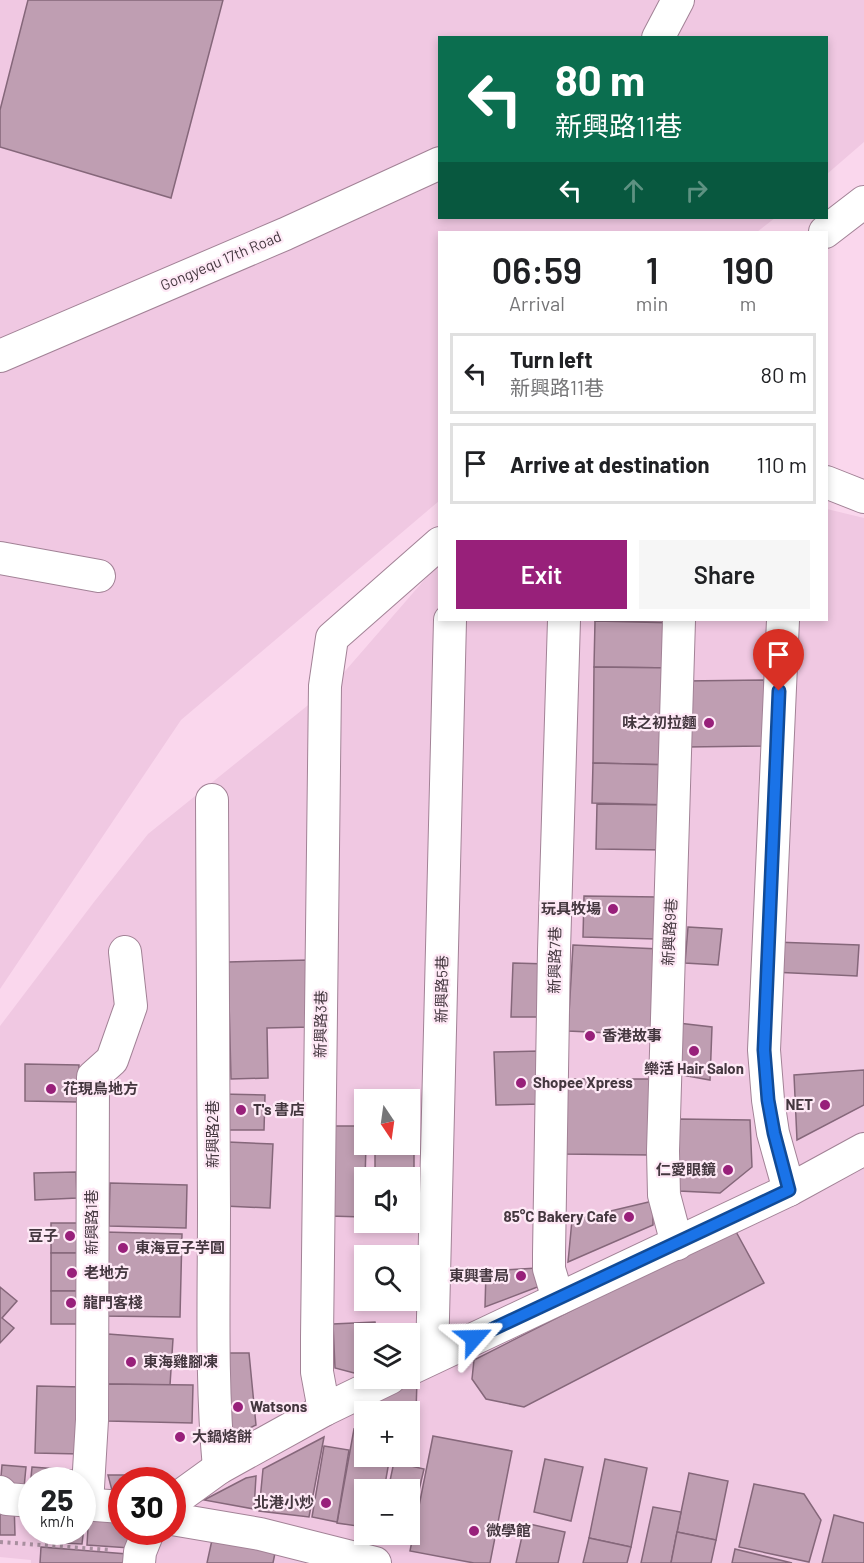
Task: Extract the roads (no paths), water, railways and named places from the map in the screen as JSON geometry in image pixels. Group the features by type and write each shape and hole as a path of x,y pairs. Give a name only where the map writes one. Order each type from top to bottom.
{"street":[{"path":"659,36 678,0"},
{"name":"Gongyequ 17th Road","path":"0,356 285,234 438,164"},
{"path":"826,231 864,202"},
{"path":"828,483 864,497"},
{"name":"新興路3巷","path":"324,1410 317,1372 317,1338 325,686 332,638 438,545"},
{"path":"0,558 99,576"},
{"name":"新興路5巷","path":"421,1363 450,621"},
{"name":"新興路7巷","path":"558,1299 549,1269 549,1254 554,950 564,621"},
{"name":"新興路9巷","path":"677,1244 664,1195 663,1151 679,621"},
{"path":"783,621 764,1050 768,1100 789,1190"},
{"name":"新興路2巷","path":"212,800 214,1256 212,1342 214,1415 219,1468"},
{"name":"新興路1巷","path":"88,1467 92,1420 93,1077 112,1060 131,1006 125,952"},
{"path":"421,1363 789,1190 864,1149"},
{"path":"186,1492 219,1468 324,1410 367,1389"},
{"path":"0,1492 7,1499 18,1500"},
{"path":"186,1522 260,1534 375,1563"}],"place":[{"name":"味之初拉麵","path":"709,723"},
{"name":"玩具牧場","path":"613,909"},
{"name":"香港故事","path":"590,1036"},
{"name":"樂活 Hair Salon","path":"694,1051"},
{"name":"Shopee Xpress","path":"521,1083"},
{"name":"花現鳥地方","path":"51,1089"},
{"name":"NET","path":"825,1105"},
{"name":"T's 書店","path":"241,1110"},
{"name":"仁愛眼鏡","path":"728,1170"},
{"name":"85°C Bakery Cafe","path":"629,1217"},
{"name":"豆子","path":"70,1236"},
{"name":"東海豆子芋圓","path":"123,1248"},
{"name":"老地方","path":"72,1273"},
{"name":"東興書局","path":"521,1276"},
{"name":"龍門客棧","path":"71,1303"},
{"name":"東海雞腳凍","path":"131,1362"},
{"name":"Watsons","path":"238,1407"},
{"name":"大鍋烙餅","path":"180,1437"},
{"name":"北港小炒","path":"326,1503"},
{"name":"微學館","path":"474,1531"}]}
